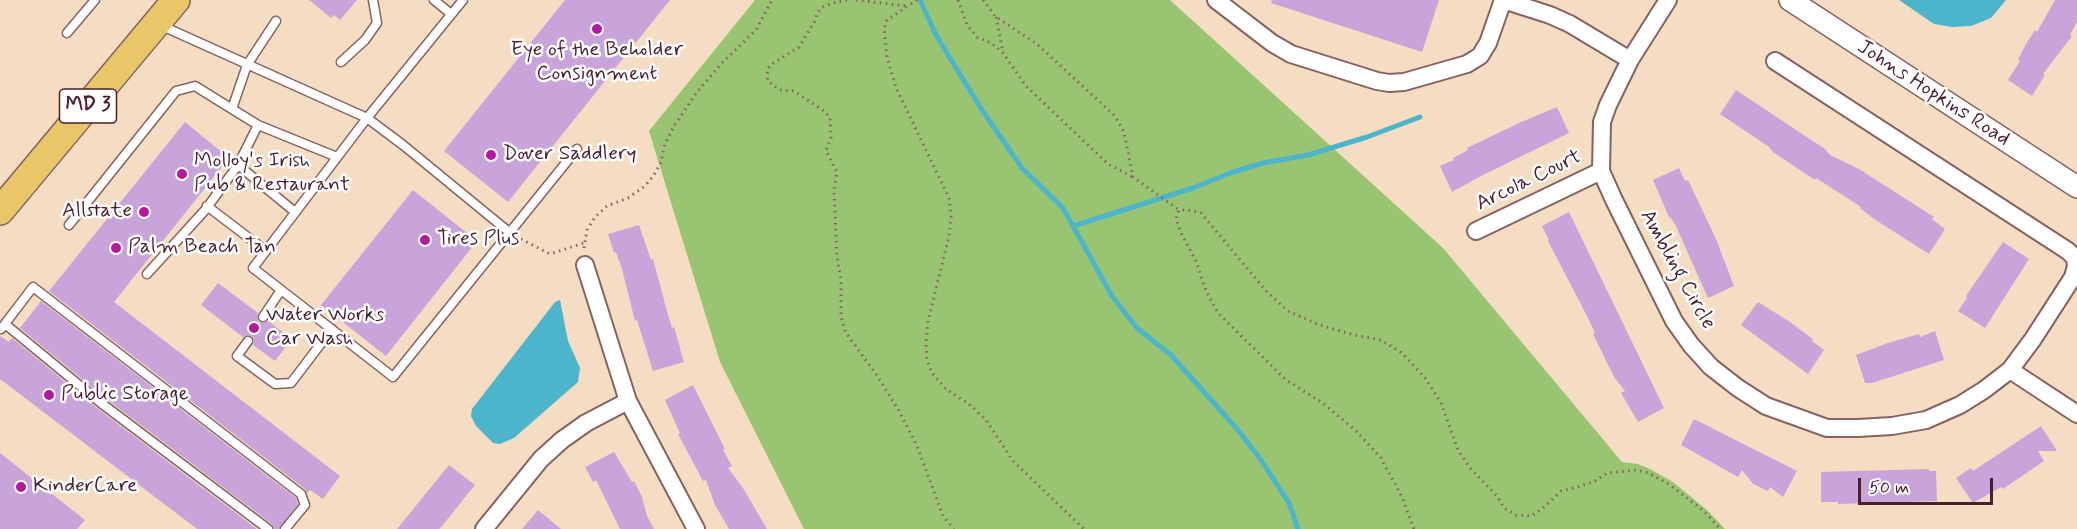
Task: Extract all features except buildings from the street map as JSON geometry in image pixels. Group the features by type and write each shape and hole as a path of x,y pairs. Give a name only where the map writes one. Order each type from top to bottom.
{"highway":[{"name":"MD 3","path":"0,211 176,0"}],"street":[{"path":"1216,0 1272,43 1291,54 1389,83 1404,82 1467,64 1480,56 1488,43 1503,0 1570,24 1630,60"},
{"name":"Ambling Circle","path":"1668,0 1630,60 1608,105 1602,122 1600,146 1601,171 1674,321 1711,367 1766,406 1827,428 1892,426 1926,420 1960,405 2010,370 2073,277 2076,266 2075,258 2058,244 1775,61"},
{"name":"Johns Hopkins Road","path":"1790,0 2077,187"},
{"name":"Arcola Court","path":"1476,231 1601,171"},
{"path":"585,265 628,401 696,529"},
{"path":"2010,370 2077,414"},
{"path":"484,529 541,459 562,440 586,423 628,401"}],"lane":[{"path":"67,33 95,0"},
{"path":"341,62 365,40 377,22 373,0"},
{"path":"434,0 451,14"},
{"path":"463,0 367,118 254,268 393,377 577,149"},
{"path":"232,109 247,65 276,21"},
{"path":"157,23 367,118 509,232"},
{"path":"69,225 176,91 195,86 258,125 337,157"},
{"path":"147,274 207,206 238,165 258,125"},
{"path":"238,165 295,212"},
{"path":"207,206 266,251"},
{"path":"268,529 3,326 33,287 301,494 305,505 285,529"},
{"path":"263,317 281,290"},
{"path":"248,341 237,356 275,384 291,383 332,329"}],"path":[{"path":"585,265 584,243 595,218 607,206 628,198 645,186 654,175 661,162 664,144 674,126 697,92 756,30 772,0"},
{"path":"847,0 823,7 817,13 815,21 799,47 768,68 768,81 781,90 794,91 824,111 830,118 831,137 826,151 837,172 834,190 837,257 841,280 841,317 846,333 898,409 917,446 943,516 954,529"},
{"path":"856,0 908,6"},
{"path":"916,0 887,20 884,29 887,57 897,90 949,198 949,236 928,321 926,351 932,373 946,389 969,404 986,420 1013,461 1084,529"},
{"path":"958,0 967,25 977,37 1003,53 1026,86 1108,164 1133,177 1172,207 1201,213 1267,292 1288,311 1317,324 1381,340 1402,353 1426,379 1441,403 1458,450 1470,468 1497,496 1504,508 1516,515 1532,516 1561,490 1595,481 1607,473 1636,470 1649,473 1670,485 1705,512 1720,529"},
{"path":"983,0 996,17 1038,44 1115,116 1124,132 1133,177"},
{"path":"996,17 1003,53"},
{"path":"1179,210 1176,218 1181,233 1196,261 1206,291 1218,313 1286,380 1323,403 1356,431 1381,458 1402,497 1414,529"},
{"path":"509,232 550,254 584,243"}],"green space":[{"path":"755,0 1170,0 1443,248 1622,462 1638,464 1673,482 1707,510 1725,529 804,529 720,362 649,131"}],"water":[{"path":"1899,0 2006,0 1991,18 1971,26 1952,27 1934,24"},
{"path":"560,300 568,341 580,368 578,382 514,438 500,444 493,443 476,426 471,416 472,409 555,302"}],"waterway":[{"path":"920,0 936,35 980,107 1022,168 1063,208 1112,296 1137,328 1171,355 1238,430 1289,503 1298,529"},
{"path":"1073,226 1193,188 1230,173 1263,163 1308,155 1367,137 1420,117"}],"place":[{"name":"Eye of the Beholder Consignment","path":"597,29"},
{"name":"Dover Saddlery","path":"491,155"},
{"name":"Molloy's Irish Pub & Restaurant","path":"182,174"},
{"name":"Allstate","path":"144,212"},
{"name":"Tires Plus","path":"425,240"},
{"name":"Palm Beach Tan","path":"116,248"},
{"name":"Water Works Car Wash","path":"254,328"},
{"name":"Public Storage","path":"49,395"},
{"name":"KinderCare","path":"21,487"}]}
